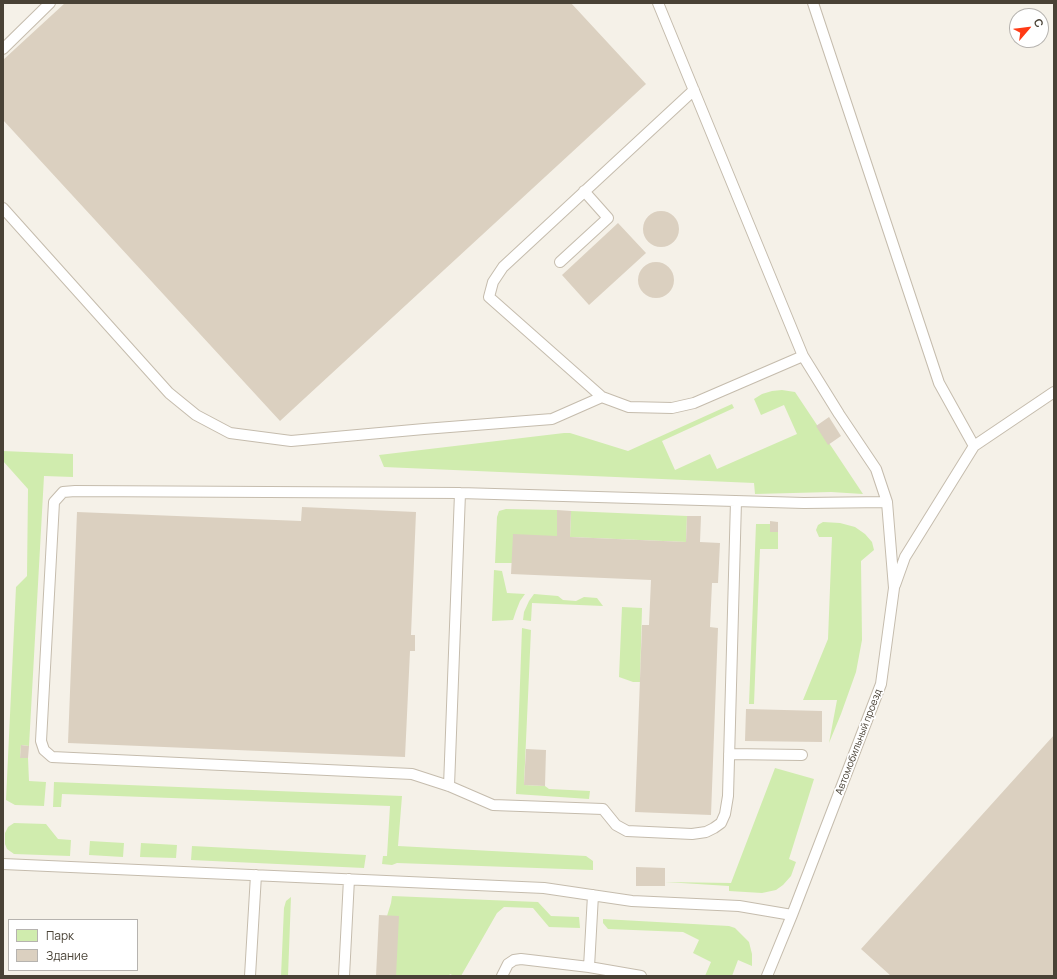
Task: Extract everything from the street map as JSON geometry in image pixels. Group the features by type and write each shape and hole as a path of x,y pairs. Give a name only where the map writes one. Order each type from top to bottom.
{"lane":[{"path":"3,49 50,3"},
{"name":"Автомобильный проезд","path":"658,3 803,356 838,414 876,470 887,502 894,588 881,684 767,976"},
{"path":"814,3 939,383 974,446"},
{"path":"694,90 503,267 493,282 489,297 602,397 629,407 672,408 694,403 803,356"},
{"path":"560,262 608,218 584,191"},
{"path":"3,208 169,393 196,415 230,433 291,441 552,419 602,397"},
{"path":"894,588 905,557 974,446 1054,392"},
{"path":"736,501 728,796 725,814 721,822 706,832 692,834 627,831 616,825 603,809 493,805 448,786 412,774 52,757 44,750 41,741 54,502 63,492 460,493 736,501 804,503 887,502"},
{"path":"448,786 460,493"},
{"path":"729,754 802,755"},
{"path":"3,864 544,888 632,901 739,906 792,915"},
{"path":"250,976 256,875"},
{"path":"344,976 349,879"},
{"path":"589,967 592,895"},
{"path":"502,976 508,964 514,960 521,959 589,967 641,976"}],"green space":[{"path":"782,390 795,392 863,494 831,492 755,494 754,483 384,467 379,455 564,433 570,433 628,451 732,404 734,408 662,441 675,470 710,454 717,469 797,434 784,405 761,415 754,399 762,394"},
{"path":"3,451 73,454 73,477 44,476 29,746 21,745 20,758 28,758 29,781 46,782 44,806 15,805 6,800 16,587 27,576 28,489 3,461"},
{"path":"506,509 557,510 557,536 512,563 495,563 497,517 499,511"},
{"path":"571,511 687,516 686,542 570,537"},
{"path":"823,522 840,523 855,527 865,534 872,542 874,550 861,561 862,640 856,672 829,743 837,700 803,700 828,639 832,537 819,537 816,530 818,525"},
{"path":"756,524 770,524 770,532 778,532 778,549 760,549 754,704 749,704"},
{"path":"494,570 502,571 507,593 525,594 520,601 513,620 492,621"},
{"path":"534,594 558,596 563,600 576,601 584,597 597,598 603,606 532,603 531,621 523,620 524,612"},
{"path":"622,607 642,608 640,682 633,682 619,677"},
{"path":"522,628 531,630 524,785 545,786 549,789 590,791 589,799 516,794"},
{"path":"775,768 814,779 789,859 796,862 791,876 783,885 776,890 762,893 729,891 729,886 665,882 731,883"},
{"path":"54,782 402,796 398,846 586,856 593,861 593,870 397,863 392,865 382,864 383,856 387,856 390,806 62,794 61,807 53,807"},
{"path":"14,823 46,824 58,839 71,840 70,856 14,854 7,849 5,844 5,833 8,827"},
{"path":"90,841 124,843 123,857 89,855"},
{"path":"141,843 177,845 176,858 140,857"},
{"path":"192,846 366,855 364,868 191,860"},
{"path":"392,896 538,902 551,916 579,917 580,928 549,927 533,908 504,907 497,913 461,976 454,976 450,974 449,976 396,976 387,916"},
{"path":"291,897 288,976 281,976 284,908 286,901"},
{"path":"603,919 729,926 735,928 749,942 752,954 752,966 738,960 732,976 705,976 711,962 693,953 699,940 683,932 608,929 603,923"}],"building":[{"path":"65,3 571,3 646,84 280,421 3,120 3,60"},
{"path":"665,211 674,216 678,222 678,236 674,242 665,247 657,247 648,242 644,236 643,225 648,216 654,212"},
{"path":"618,223 646,253 589,305 562,275"},
{"path":"660,262 669,267 673,273 673,287 669,293 660,298 652,298 643,293 639,287 638,276 643,267 649,263"},
{"path":"829,417 841,436 828,445 816,426"},
{"path":"302,507 416,512 411,635 415,635 415,651 410,651 405,757 68,743 77,512 301,521"},
{"path":"557,510 571,511 570,537 686,542 687,516 701,516 700,542 720,543 718,583 712,583 710,627 718,628 711,815 635,812 642,625 649,625 651,580 511,574 513,534 557,536"},
{"path":"770,521 778,522 778,532 770,532"},
{"path":"746,709 822,711 822,742 745,741"},
{"path":"1054,735 1054,976 891,976 861,949"},
{"path":"21,745 29,746 28,758 20,758"},
{"path":"526,749 546,750 545,786 524,785"},
{"path":"636,867 665,868 665,886 636,886"},
{"path":"379,915 399,916 396,976 376,976"}]}
